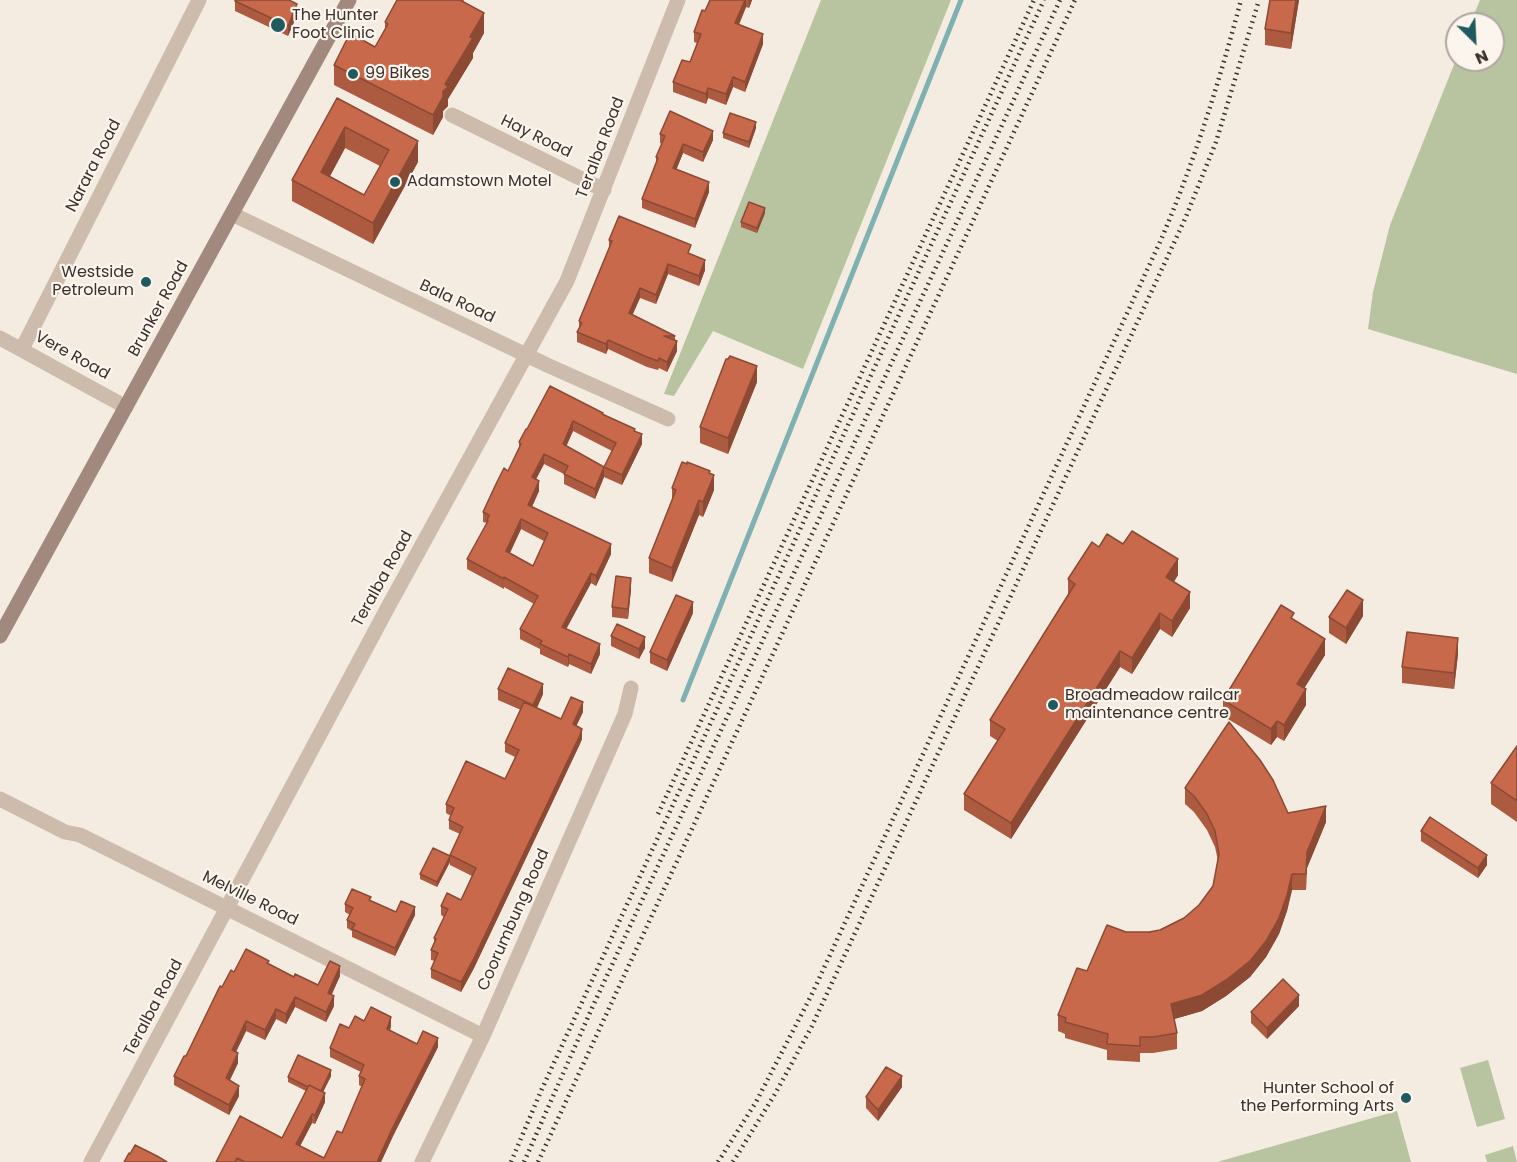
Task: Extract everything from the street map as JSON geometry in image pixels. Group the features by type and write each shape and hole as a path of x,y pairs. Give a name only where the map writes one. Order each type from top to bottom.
{"main road":[{"name":"Brunker Road","path":"0,636 349,0"}],"street":[{"name":"Narara Road","path":"22,349 199,0"},
{"name":"Teralba Road","path":"91,1162 388,607 567,281 678,0"},
{"name":"Hay Road","path":"452,115 604,190"},
{"name":"Bala Road","path":"232,214 527,355 668,419"},
{"name":"Vere Road","path":"0,338 126,407"},
{"name":"Coorumbung Road","path":"422,1162 483,1036 625,714 631,688"},
{"name":"Melville Road","path":"0,799 65,832 80,835 483,1036"}],"green space":[{"path":"821,0 951,0 803,369 713,331 674,396 664,394"},
{"path":"1480,0 1517,0 1517,374 1368,329 1373,292 1390,225 1451,72 1505,72 1505,12 1475,12"},
{"path":"1488,1060 1505,1119 1477,1127 1460,1068"},
{"path":"1397,1111 1411,1162 1217,1162"},
{"path":"1513,1146 1517,1162 1487,1162 1485,1155"}],"building":[{"path":"235,0 289,0 297,4 288,26"},
{"path":"397,0 460,0 484,13 470,37 473,38 445,84 448,87 443,91 443,97 433,115 334,65 350,33 375,47 388,24 385,22"},
{"path":"710,0 745,0 735,23 763,34 745,82 733,77 726,94 708,88 706,94 673,82 682,60 690,62 701,34 694,32 702,10 705,11"},
{"path":"1270,0 1296,0 1291,33 1265,29"},
{"path":"337,98 418,141 373,223 292,180","holes":["345,127 389,150 364,195 321,172"]},
{"path":"670,111 713,131 703,152 683,144 673,168 709,182 695,219 642,199 665,136 660,134"},
{"path":"730,113 756,122 749,142 723,133"},
{"path":"749,202 765,208 757,228 741,222"},
{"path":"619,216 691,245 688,253 705,260 699,276 668,264 656,295 640,288 629,313 675,336 664,336 677,341 667,362 659,358 658,361 647,357 608,340 606,344 577,332 582,323 579,321 612,241 609,240"},
{"path":"730,356 757,366 728,438 700,427 726,359"},
{"path":"550,386 642,434 622,475 604,467 595,489 564,474 568,466 544,454 532,477 539,481 528,505 611,544 596,576 591,573 562,627 600,644 591,664 569,654 568,657 540,644 542,641 520,629 538,596 467,559 488,521 489,515 483,512 504,468 508,471 521,444 519,442","holes":["573,421 616,443 604,467 563,444","521,519 548,533 533,566 506,551"]},
{"path":"682,462 710,471 709,473 714,475 703,502 699,500 672,568 649,558 676,490 672,488"},
{"name":"Broadmeadow railcar maintenance centre","path":"1132,531 1178,559 1166,577 1190,592 1172,621 1160,613 1132,658 1120,651 1011,823 964,794 1005,729 990,720 1075,584 1068,579 1092,542 1099,547 1107,534 1123,544"},
{"path":"616,576 631,578 628,609 612,607"},
{"path":"1347,590 1363,600 1346,628 1329,617"},
{"path":"676,595 693,602 667,660 650,652"},
{"path":"1281,605 1294,613 1291,618 1325,639 1297,684 1306,689 1284,725 1277,721 1271,729 1223,700"},
{"path":"617,624 645,637 639,649 611,636"},
{"path":"1407,632 1458,638 1454,673 1402,667"},
{"path":"508,668 543,684 533,705 498,689"},
{"path":"571,697 583,702 573,724 582,729 580,735 474,958 461,982 431,969 438,953 431,950 436,939 434,938 448,909 441,906 447,893 461,900 476,868 450,855 463,827 449,820 454,808 446,804 466,761 505,779 519,750 505,743 524,702 561,719"},
{"path":"1229,722 1273,780 1288,813 1326,806 1307,852 1306,874 1292,874 1279,918 1266,941 1250,961 1202,995 1171,1004 1177,1033 1140,1037 1140,1046 1107,1044 1108,1034 1065,1022 1066,1018 1058,1015 1077,968 1087,971 1107,925 1126,932 1160,930 1184,918 1199,905 1213,886 1219,854 1215,831 1207,814 1185,788"},
{"path":"1517,746 1517,801 1491,783"},
{"path":"1430,817 1487,855 1478,868 1421,831"},
{"path":"433,848 450,856 437,882 420,874"},
{"path":"352,889 371,897 369,900 396,912 401,901 415,907 395,948 352,929 355,924 347,920 353,908 345,904"},
{"path":"246,949 294,977 295,974 318,985 330,961 340,966 328,993 334,996 326,1012 295,997 286,1014 276,1009 265,1030 246,1021 232,1050 238,1053 226,1078 239,1086 229,1105 174,1076 220,986 222,987 231,970 234,972"},
{"path":"1283,979 1299,995 1267,1028 1251,1012"},
{"path":"371,1007 391,1017 387,1029 417,1044 423,1031 438,1038 377,1162 245,1162 237,1158 235,1162 216,1162 240,1116 282,1138 309,1085 325,1093 315,1115 312,1114 296,1144 324,1158 337,1131 342,1133 365,1079 359,1076 364,1065 330,1048 340,1024 349,1028 355,1016 364,1021"},
{"path":"298,1055 331,1070 321,1091 288,1077"},
{"path":"886,1067 902,1076 878,1110 866,1097"},
{"path":"135,1145 157,1156 167,1162 124,1162"}],"waterway":[{"path":"683,700 961,0"}],"railway":[{"path":"658,814 1034,0"},
{"path":"511,1162 541,1091 1044,0"},
{"path":"524,1162 592,1008 1060,0"},
{"path":"538,1162 1075,0"},
{"path":"718,1162 756,1102 811,996 1160,242 1205,122 1241,0"},
{"path":"733,1162 775,1094 812,1026 1185,219 1216,142 1259,0"}],"place":[{"name":"The Hunter Foot Clinic","path":"278,25"},
{"name":"99 Bikes","path":"353,74"},
{"name":"Adamstown Motel","path":"395,182"},
{"name":"Westside Petroleum","path":"146,282"},
{"name":"Broadmeadow railcar maintenance centre","path":"1053,705"},
{"name":"Hunter School of the Performing Arts","path":"1406,1098"}]}
